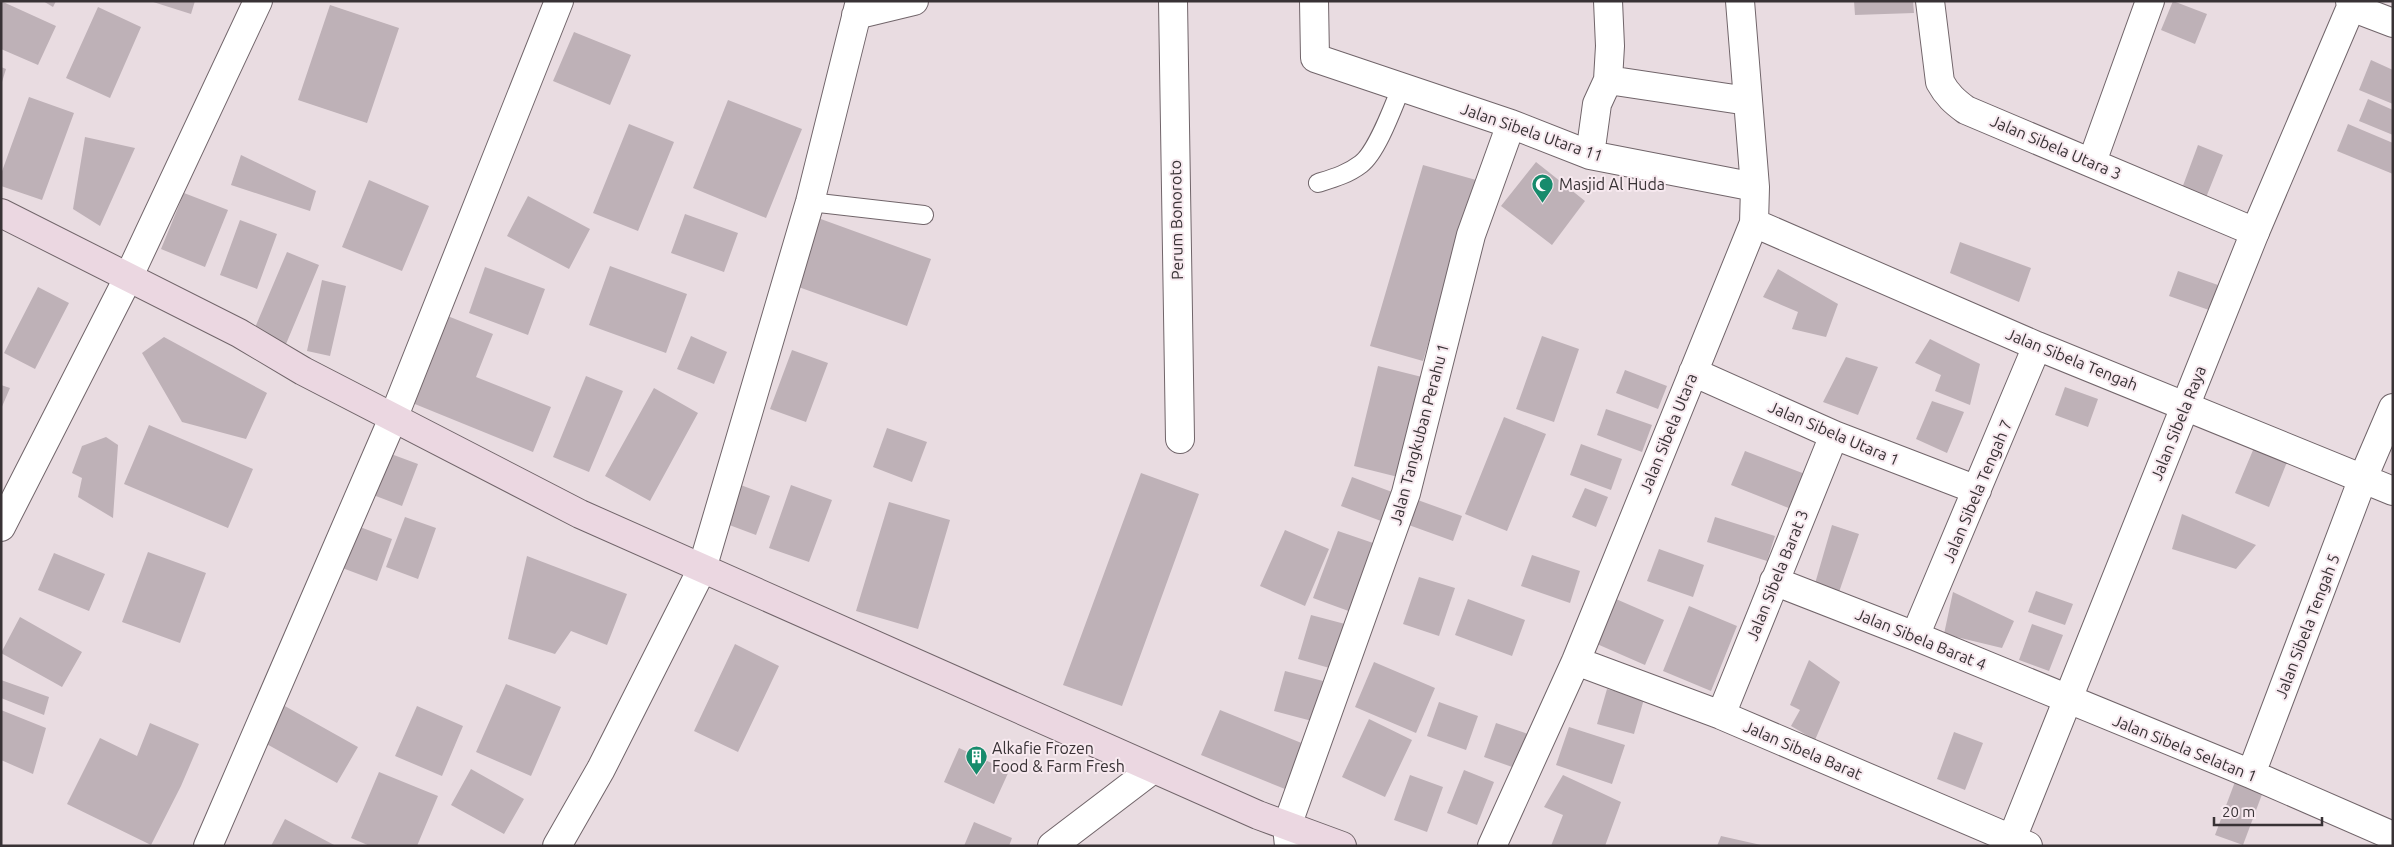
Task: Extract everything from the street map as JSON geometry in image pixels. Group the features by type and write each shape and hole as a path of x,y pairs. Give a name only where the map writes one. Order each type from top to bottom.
{"main road":[{"path":"1,213 239,333 304,371 580,514 1258,816 1288,836 1342,846"}],"street":[{"path":"1,527 128,278 258,1"},
{"path":"208,846 394,416 559,1"},
{"path":"557,846 601,769 702,569 810,202 858,8 914,1"},
{"name":"Perum Bonoroto","path":"1173,1 1180,439"},
{"name":"Jalan Sibela Utara 11","path":"1314,1 1315,58 1511,124 1590,155 1755,187"},
{"path":"1590,155 1597,104 1608,80 1610,46 1607,1"},
{"name":"Jalan Sibela Utara","path":"1492,846 1576,661 1754,224 1755,187 1740,1"},
{"name":"Jalan Sibela Utara 3","path":"1930,1 1940,82 1947,94 1966,110 2255,232"},
{"path":"2092,162 2150,1"},
{"path":"2356,5 2393,23"},
{"name":"Jalan Sibela Raya","path":"2016,844 2067,700 2255,232 2356,5"},
{"path":"1608,80 1748,101"},
{"name":"Jalan Tangkuban Perahu 1","path":"1288,836 1406,494 1471,235 1511,124"},
{"name":"Jalan Sibela Tengah","path":"1754,224 2037,346 2382,480"},
{"name":"Jalan Sibela Tengah 7","path":"1915,636 2037,346"},
{"name":"Jalan Sibela Utara 1","path":"1693,372 1834,435 1977,490"},
{"name":"Jalan Sibela Tengah 5","path":"2250,774 2382,480 2393,408"},
{"name":"Jalan Sibela Barat 3","path":"1721,715 1834,435"},
{"name":"Jalan Sibela Barat 4","path":"1774,581 1915,636 2067,700"},
{"name":"Jalan Sibela Barat","path":"1576,661 1721,715 2016,844"},
{"name":"Jalan Sibela Selatan 1","path":"2067,700 2388,832"},
{"path":"1052,846 1159,771"}],"lane":[{"path":"1318,183 1341,176 1363,163 1379,139 1401,88"},
{"path":"810,202 924,215"}],"building":[{"path":"1,1 56,26 38,65 1,49"},
{"path":"43,1 56,1 53,7"},
{"path":"150,1 195,1 191,14"},
{"path":"1854,1 1913,1 1914,13 1855,15"},
{"path":"2173,1 2207,14 2195,44 2161,30"},
{"path":"330,5 399,28 367,123 298,100"},
{"path":"98,7 141,27 110,98 66,78"},
{"path":"574,32 631,55 610,105 553,81"},
{"path":"2371,60 2393,70 2393,104 2359,90"},
{"path":"1,67 6,69 2,82 1,82"},
{"path":"29,97 74,113 42,200 1,186 1,174"},
{"path":"2368,99 2393,110 2393,135 2359,121"},
{"path":"728,100 802,129 766,218 693,188"},
{"path":"629,124 674,142 638,231 593,213"},
{"path":"2348,124 2393,143 2393,174 2337,151"},
{"path":"85,137 135,148 100,226 73,209"},
{"path":"2198,145 2223,155 2205,200 2181,191"},
{"path":"241,155 316,191 310,211 231,185"},
{"name":"Masjid Al Huda","path":"1536,162 1585,201 1552,245 1501,206"},
{"path":"1423,165 1476,180 1423,361 1370,346"},
{"path":"369,180 429,206 402,271 342,247"},
{"path":"184,193 228,210 205,267 161,249"},
{"path":"528,196 590,229 569,269 507,236"},
{"path":"685,214 738,233 724,272 671,253"},
{"path":"818,218 931,259 907,326 793,285"},
{"path":"240,220 277,234 257,289 220,275"},
{"path":"1960,242 2031,268 2019,302 1950,273"},
{"path":"287,252 319,265 286,344 254,330"},
{"path":"610,266 687,294 666,353 589,325"},
{"path":"485,267 545,289 528,335 469,313"},
{"path":"1778,269 1838,304 1826,337 1792,329 1798,312 1763,297"},
{"path":"2178,271 2218,285 2209,310 2169,296"},
{"path":"322,280 346,286 330,356 307,351"},
{"path":"38,287 69,303 35,369 4,353"},
{"path":"440,313 493,334 476,377 551,407 533,452 405,400"},
{"path":"691,336 727,352 714,384 677,369"},
{"path":"1542,336 1579,349 1554,422 1516,409"},
{"path":"164,337 267,393 246,439 182,422 142,353"},
{"path":"1930,339 1980,364 1970,405 1935,391 1941,375 1915,363"},
{"path":"792,350 828,363 806,422 770,409"},
{"path":"1846,357 1878,367 1858,415 1823,402"},
{"path":"1378,366 1426,378 1402,478 1354,466"},
{"path":"1625,370 1667,386 1658,409 1616,393"},
{"path":"586,376 623,391 589,472 553,457"},
{"path":"1,385 10,388 1,409"},
{"path":"2065,387 2098,399 2088,427 2055,415"},
{"path":"654,388 698,413 650,501 605,476"},
{"path":"1932,401 1964,412 1947,453 1916,439"},
{"path":"1606,409 1652,425 1642,452 1597,435"},
{"path":"1504,417 1546,434 1507,531 1465,514"},
{"path":"149,425 253,469 228,528 124,484"},
{"path":"887,428 927,442 912,482 873,467"},
{"path":"106,437 118,445 113,518 78,497 82,478 72,473 82,446"},
{"path":"2256,443 2289,457 2269,507 2235,493"},
{"path":"1581,444 1622,459 1611,490 1570,475"},
{"path":"383,451 418,464 402,506 368,493"},
{"path":"1745,451 1805,474 1791,509 1731,485"},
{"path":"1141,473 1199,494 1122,706 1063,685"},
{"path":"1352,477 1400,495 1389,524 1341,506"},
{"path":"738,484 770,496 756,535 724,523"},
{"path":"791,485 832,500 809,562 769,548"},
{"path":"1585,488 1608,497 1596,527 1572,517"},
{"path":"1415,499 1462,516 1453,541 1406,524"},
{"path":"889,502 950,520 918,629 856,611"},
{"path":"2182,514 2256,545 2236,569 2172,549"},
{"path":"405,517 436,528 418,579 386,567"},
{"path":"1715,517 1775,536 1767,561 1707,542"},
{"path":"352,524 392,539 377,581 337,566"},
{"path":"1832,525 1859,534 1838,595 1814,587"},
{"path":"1285,530 1329,549 1305,606 1260,586"},
{"path":"1338,531 1379,545 1354,613 1313,598"},
{"path":"1659,549 1704,565 1693,597 1647,581"},
{"path":"148,552 206,573 180,643 122,622"},
{"path":"54,553 105,574 89,611 38,590"},
{"path":"1532,555 1580,571 1570,603 1521,586"},
{"path":"527,556 627,594 607,645 571,631 555,654 508,639"},
{"path":"1419,577 1455,588 1439,636 1403,624"},
{"path":"2036,591 2073,604 2065,625 2028,612"},
{"path":"1953,592 2014,621 2002,648 1944,634"},
{"path":"1468,599 1525,620 1512,656 1455,635"},
{"path":"1616,599 1664,620 1645,665 1597,644"},
{"path":"1689,606 1737,626 1711,691 1663,671"},
{"path":"1311,615 1345,624 1333,669 1298,659"},
{"path":"20,617 82,652 62,687 1,653"},
{"path":"2032,624 2063,635 2049,671 2019,660"},
{"path":"735,644 779,666 738,752 694,731"},
{"path":"1809,660 1840,682 1815,740 1791,726 1800,710 1790,705"},
{"path":"1374,662 1435,688 1416,733 1355,707"},
{"path":"1285,671 1323,681 1312,721 1274,711"},
{"path":"1,680 49,697 44,715 1,698"},
{"path":"506,684 561,707 531,776 476,752"},
{"path":"1607,689 1644,699 1634,734 1597,724"},
{"path":"1439,702 1478,716 1466,750 1427,736"},
{"path":"283,705 358,747 337,783 263,742"},
{"path":"417,706 463,726 442,776 395,756"},
{"path":"1,710 46,728 33,774 1,760"},
{"path":"1220,710 1304,744 1285,789 1201,755"},
{"path":"1369,719 1412,740 1385,797 1342,777"},
{"path":"150,723 199,744 181,786 151,845 67,804 100,738 137,756"},
{"path":"1496,723 1528,734 1515,768 1484,757"},
{"path":"1569,727 1625,745 1612,784 1556,765"},
{"path":"1954,732 1983,743 1965,790 1937,779"},
{"name":"Alkafie Frozen Food & Farm Fresh","path":"959,748 1009,771 994,804 944,782"},
{"path":"471,769 524,799 504,834 451,805"},
{"path":"1464,770 1494,782 1477,825 1447,813"},
{"path":"379,772 438,796 417,846 370,846 351,838"},
{"path":"1410,775 1443,787 1427,832 1394,820"},
{"path":"1563,775 1621,802 1605,846 1551,846 1563,815 1544,807"},
{"path":"2236,779 2264,789 2243,845 2215,835"},
{"path":"285,819 336,846 271,846"},
{"path":"974,822 1012,838 1009,846 964,846"},
{"path":"1721,836 1761,845 1761,846 1717,846"}],"place":[{"name":"Masjid Al Huda","path":"1543,203"},
{"name":"Alkafie Frozen Food & Farm Fresh","path":"976,776"}]}
